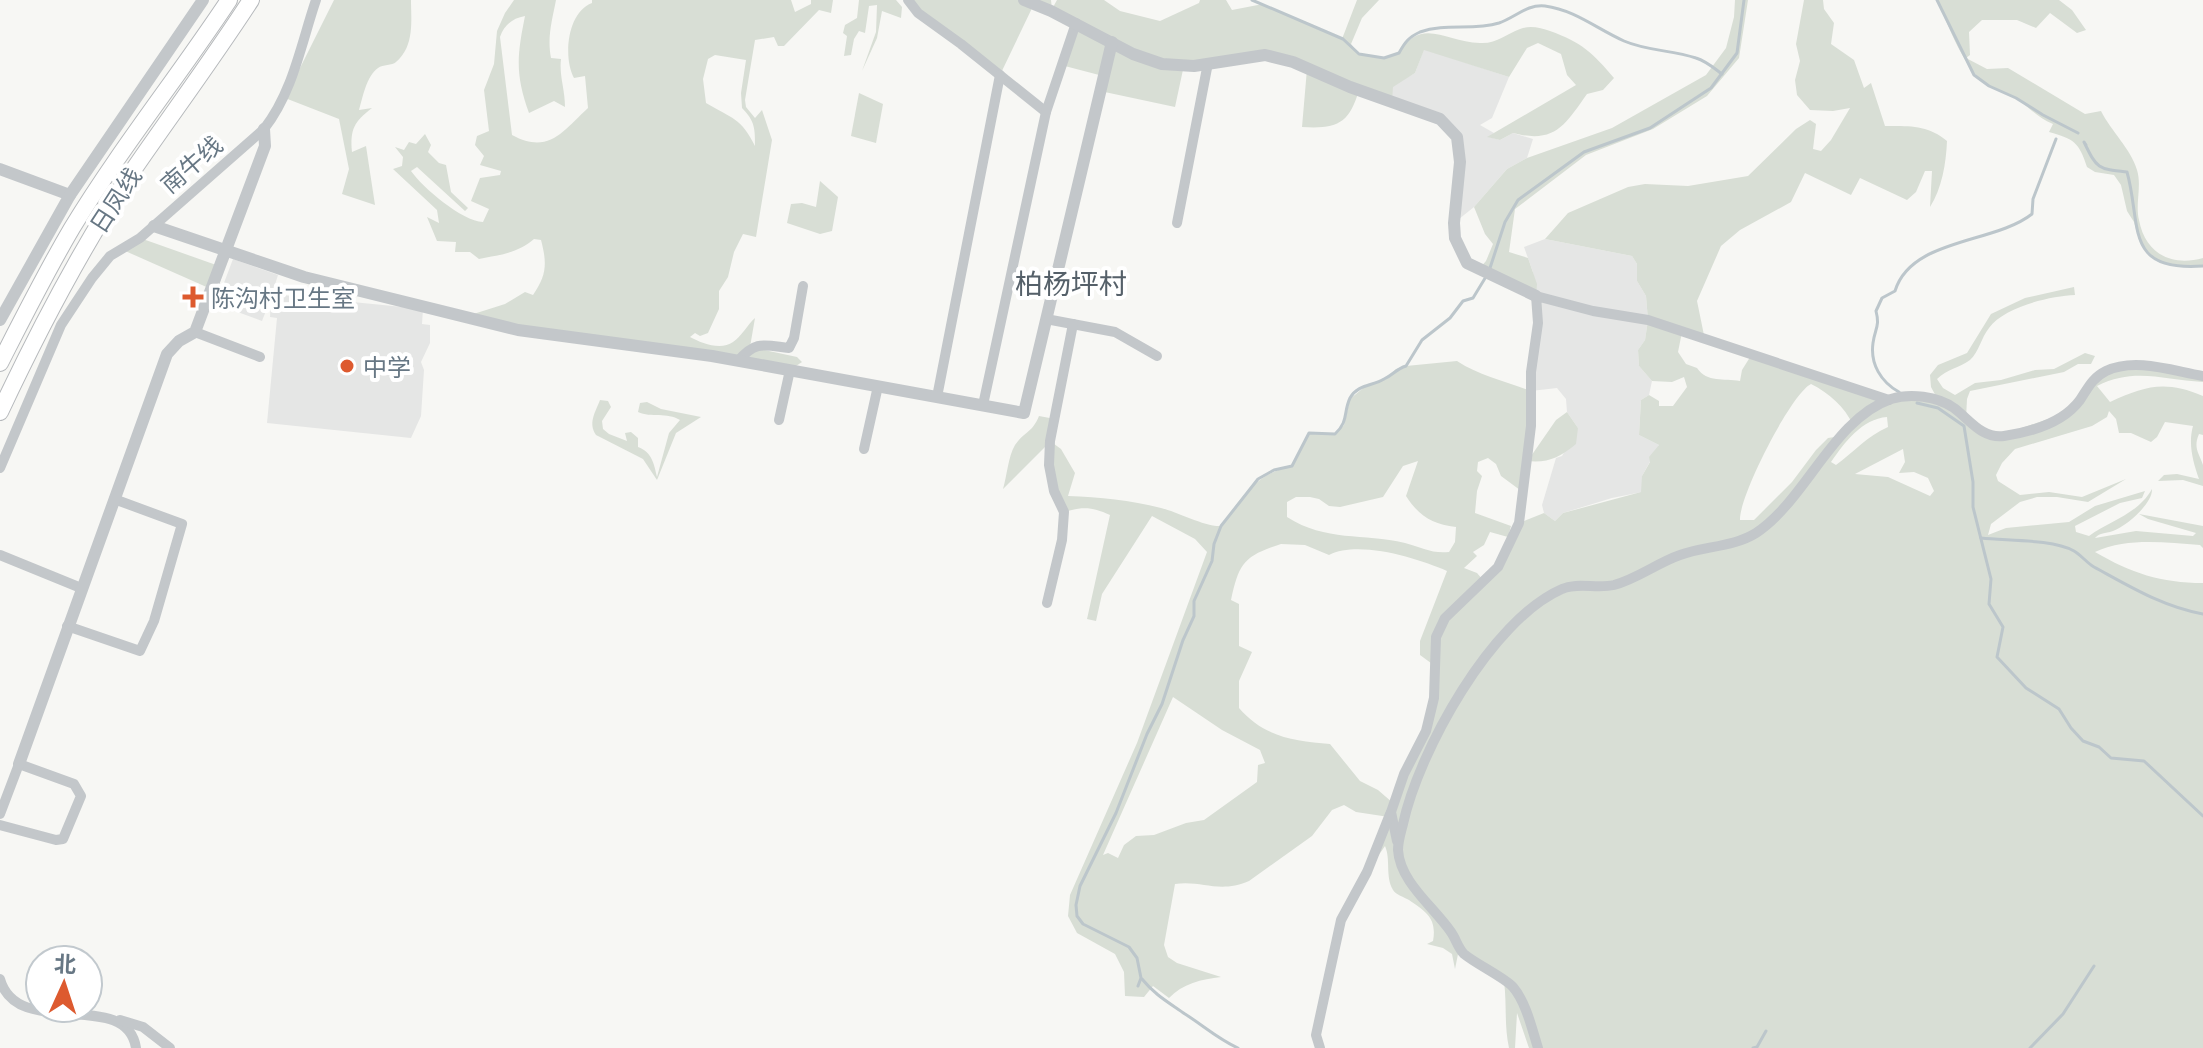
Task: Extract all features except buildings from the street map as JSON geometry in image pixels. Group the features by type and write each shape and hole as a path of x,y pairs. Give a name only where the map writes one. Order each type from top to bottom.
{"highway":[{"name":"日凤线","path":"0,363 73,227 229,0"},
{"name":"日凤线","path":"0,412 47,313 84,248 251,0"}],"street":[{"path":"0,320 70,195 203,0"},
{"name":"南牛线","path":"0,468 61,325 110,256 154,226 264,129 285,98 316,0"},
{"path":"908,0 918,13 1046,112"},
{"path":"1024,0 1162,64 1194,66 1265,55 1293,62 1350,87 1440,119 1457,137 1460,162 1455,238 1467,263 1478,270 1536,296 1648,320 1889,400"},
{"path":"983,405 1046,112 1076,23"},
{"path":"154,226 304,277 518,330 738,361 1024,413 1112,42"},
{"path":"1177,223 1208,63"},
{"path":"937,397 1000,75"},
{"path":"0,814 167,354 179,341 195,332 265,146 264,129"},
{"path":"0,169 70,195"},
{"path":"738,361 750,347 761,344 789,348 794,338 803,286"},
{"path":"1320,1048 1316,1035 1341,920 1367,872 1404,774 1426,731 1434,698 1436,637 1445,618 1498,567 1519,523 1531,426 1531,372 1538,323 1536,296"},
{"path":"1046,319 1115,332 1157,356"},
{"path":"1047,603 1062,540 1064,512 1054,491 1049,465 1050,441 1073,324"},
{"path":"195,332 260,357"},
{"path":"1398,847 1406,810 1428,749 1481,663 1542,599 1566,587 1613,585 1683,553 1753,535 1773,519 1841,436 1867,412 1889,400 1910,395 1924,397 1951,406 1981,432 1998,436 2047,425 2078,402 2091,380 2108,370 2149,366 2203,376"},
{"path":"779,420 790,370"},
{"path":"864,449 878,386"},
{"path":"67,626 140,651 154,621 182,524 114,499"},
{"path":"0,555 81,588"},
{"path":"0,825 56,840 63,839 81,796 74,784 19,764"},
{"path":"1391,812 1401,868 1452,933 1459,948 1492,974 1512,985 1538,1048"},
{"path":"0,979 14,1004 118,1020 143,1027 170,1048"},
{"path":"118,1020 129,1031 136,1048"}],"shaded area":[{"path":"334,0 411,0 411,32 406,48 396,62 374,72 359,110 372,108 357,122 352,137 352,152 366,146 375,205 342,194 349,169 339,119 285,98"},
{"path":"514,0 556,0 550,29 550,50 551,58 561,59 565,107 554,101 529,113 521,87 519,65 525,16 510,23 500,37 512,135 536,142 554,138 588,108 585,76 574,78 568,48 572,25 592,0 791,0 795,12 811,4 811,0 833,0 831,13 819,10 784,46 778,46 774,37 755,40 746,107 755,118 762,110 772,140 756,237 743,234 734,252 728,277 719,291 719,309 708,333 700,336 695,333 690,337 711,345 728,345 755,318 750,347 797,357 802,362 790,370 464,317 505,304 525,292 533,295 544,269 541,240 534,239 515,250 479,259 470,252 455,252 456,242 437,241 427,217 439,223 437,210 393,169 402,166 403,157 395,147 404,150 409,142 416,144 425,134 431,145 428,152 439,163 446,165 451,192 468,208 465,211 417,167 411,171 444,202 465,216 483,222 489,209 471,201 480,178 500,175 501,171 480,165 484,156 475,145 477,136 489,131 484,90 494,64 497,31","holes":["715,55 746,60 742,108 750,117 755,146 740,124 706,103 703,79 708,59"]},
{"path":"859,0 896,0 902,7 901,18 882,11 877,38 862,71 876,32 877,5 869,6 865,33 859,31 851,55 844,56 845,25 857,18"},
{"path":"908,0 1051,0 1052,9 1057,0 1104,0 1120,11 1160,21 1200,0 1226,0 1232,10 1263,4 1342,39 1357,0 1379,0 1362,18 1351,44 1359,54 1384,58 1399,53 1407,42 1425,33 1486,43 1520,29 1535,27 1578,44 1614,78 1603,90 1587,94 1565,123 1549,134 1527,136 1513,133 1500,140 1487,137 1576,85 1567,75 1561,54 1538,43 1527,48 1509,77 1424,50 1415,73 1393,87 1392,101 1359,90 1351,110 1340,122 1324,127 1302,127 1307,69 1265,55 1184,65 1175,107 1100,91 1103,76 1061,65 1076,23 1034,4 1000,75"},
{"path":"1735,0 1748,0 1739,58 1707,96 1653,129 1586,155 1515,209 1509,252 1528,258 1537,284 1536,296 1478,270 1486,261 1493,244 1485,234 1474,207 1507,169 1527,158 1612,128 1706,75 1726,48"},
{"path":"1804,0 1823,0 1824,9 1834,23 1831,44 1854,60 1864,88 1871,83 1885,126 1926,129 1947,141 1940,184 1930,207 1932,171 1925,171 1916,192 1907,200 1860,178 1851,195 1805,173 1791,202 1740,230 1721,246 1697,301 1705,340 1682,332 1678,352 1686,364 1711,378 1740,381 1742,370 1752,354 1889,400 1938,400 1931,387 1930,375 1938,365 1967,353 1991,314 2025,298 2074,287 2075,295 2041,300 2005,314 1989,328 1970,360 1937,379 1943,388 1955,395 1975,383 2054,369 2085,353 2095,356 2091,364 2078,364 2064,372 1970,391 1966,419 1998,436 2066,413 2091,380 2130,366 2203,376 2203,382 2149,376 2124,377 2097,386 2110,402 2155,387 2177,388 2203,396 2203,435 2199,434 2197,450 2203,465 2203,486 2183,480 2158,481 2164,475 2177,474 2199,479 2192,453 2193,426 2165,422 2151,442 2131,433 2119,433 2116,419 2109,411 2107,417 2092,426 2015,449 1996,475 1998,481 2020,495 2049,492 2082,497 2126,479 2088,502 2037,497 2020,502 1991,524 1988,535 2006,528 2069,522 2095,506 2145,491 2142,498 2120,503 2075,526 2076,532 2089,536 2132,511 2152,489 2144,507 2132,519 2095,538 2136,531 2193,536 2196,533 2139,514 2203,526 2203,548 2200,545 2147,542 2121,544 2095,552 2147,575 2203,583 2203,1048 1529,1048 1517,1013 1515,1048 1509,1048 1504,981 1459,949 1455,969 1452,954 1427,944 1433,941 1432,922 1421,908 1393,890 1385,846 1367,872 1389,817 1356,812 1344,805 1332,810 1312,836 1249,881 1220,887 1175,884 1164,945 1168,957 1177,963 1221,977 1193,983 1169,998 1153,986 1144,997 1125,996 1124,972 1115,954 1077,933 1068,916 1070,895 1137,743 1207,552 1195,539 1152,516 1102,594 1096,621 1087,619 1110,515 1088,508 1064,512 1054,491 1050,442 1003,489 1015,445 1034,426 1039,416 1055,419 1050,441 1061,449 1075,473 1068,496 1138,503 1221,526 1250,488 1268,475 1292,466 1309,433 1335,434 1344,425 1350,399 1368,384 1384,380 1396,369 1406,366 1457,361 1531,391 1529,459 1556,420 1567,412 1578,428 1576,444 1564,453 1547,460 1527,461 1524,493 1501,476 1496,464 1488,458 1478,462 1477,471 1482,476 1475,513 1511,526 1508,537 1490,532 1484,545 1473,552 1477,556 1464,568 1477,573 1483,580 1498,567 1519,523 1544,513 1555,521 1563,513 1641,492 1642,476 1650,462 1649,457 1659,445 1639,435 1641,400 1649,395 1659,401 1659,406 1673,406 1687,387 1684,377 1672,382 1652,381 1639,366 1638,350 1645,340 1648,320 1646,296 1637,281 1637,264 1632,256 1545,239 1568,213 1628,187 1645,184 1688,186 1748,176 1796,129 1810,120 1816,124 1813,149 1821,151 1850,108 1810,110 1797,95 1795,80 1800,61 1796,44","holes":["1811,384 1836,401 1853,425 1841,436 1828,438 1792,482 1754,520 1740,520 1757,469 1791,406","1887,417 1888,427 1836,465 1831,462 1855,433","1903,449 1905,462 1899,473 1914,472 1928,478 1934,491 1930,496 1888,477 1855,474","1418,461 1406,496 1416,509 1433,521 1456,527 1455,542 1449,552 1389,540 1330,534 1287,517 1287,502 1296,497 1319,499 1329,506 1340,507 1383,497 1403,466","1281,544 1305,545 1329,555 1356,549 1372,550 1404,556 1447,571 1420,641 1420,655 1435,666 1426,731 1393,803 1378,790 1360,781 1330,744 1280,736 1259,725 1239,708 1239,681 1252,652 1239,646 1239,604 1231,600 1241,569 1259,553","1173,697 1222,730 1260,750 1265,763 1258,765 1257,782 1204,820 1154,835 1136,836 1124,845 1118,858 1108,853 1103,855"]},
{"path":"1937,0 2059,0 2072,10 2086,30 2077,33 2050,13 2036,28 2017,20 1982,20 1969,32 1970,55 1966,58 1987,69 2008,68 2085,114 2101,111 2137,170 2138,214 2147,241 2153,249 2170,259 2203,258 2203,266 2172,266 2154,259 2140,243 2121,185 2114,175 2095,172 2087,167 2074,143 2049,132 2053,124 2014,97 1980,79 1958,47"},
{"path":"1424,49 1509,77 1492,118 1480,125 1494,133 1489,137 1500,140 1513,133 1533,139 1527,158 1507,169 1474,207 1454,223 1457,137 1439,119 1392,101 1392,86 1415,73"},
{"path":"859,93 883,104 876,143 851,136"},
{"path":"820,181 838,197 832,231 820,234 787,223 791,204 816,207"},
{"path":"140,238 219,266 211,289 123,250"},
{"path":"1545,239 1632,256 1637,264 1637,281 1646,296 1648,320 1645,340 1638,350 1639,366 1652,381 1649,395 1641,400 1639,435 1659,445 1642,476 1642,492 1563,513 1555,521 1544,513 1542,505 1556,458 1562,456 1578,428 1567,412 1566,399 1557,388 1531,391 1536,348 1533,272 1524,247"},
{"name":"中学","path":"233,259 278,275 272,294 423,309 422,324 430,325 430,343 421,362 424,370 421,416 411,438 267,423 277,318 270,317 271,298 262,321 216,304"},
{"path":"600,400 608,401 611,407 602,421 603,429 627,441 625,433 631,432 638,438 638,447 649,455 657,477 669,433 680,420 638,412 640,403 647,402 661,409 701,417 676,433 657,480 643,459 596,435 592,422"}],"waterway":[{"path":"1252,0 1343,39 1359,54 1384,58 1399,53 1408,40 1420,32 1499,23 1533,7 1545,6 1576,16 1633,44 1700,59 1722,74"},
{"path":"1490,268 1505,222 1518,200 1584,152 1650,128 1711,88 1737,53 1744,0"},
{"path":"1937,0 1974,75 2078,133"},
{"path":"1899,392 1882,378 1873,358 1876,311 1882,298 1895,291 1904,274 1918,261 1935,251 2016,224 2032,214 2033,199 2056,139"},
{"path":"2086,145 2084,142 2092,158 2100,166 2127,172 2137,227 2148,253 2159,261 2177,266 2203,266"},
{"path":"1138,986 1141,978 1137,958 1129,947 1083,924 1077,916 1076,905 1080,886 1116,813 1162,704 1194,616 1194,601 1212,561 1221,526 1258,479 1274,470 1292,466 1309,433 1335,434 1342,425 1353,393 1406,366 1422,340 1450,318 1463,301 1473,298 1487,275"},
{"path":"1917,403 1938,408 1964,426 1973,482 1973,507 1991,579 1989,604 2003,627 1997,657 2026,688 2059,709 2083,741 2099,747 2111,758 2144,761 2203,816"},
{"path":"1981,538 2042,542 2065,547 2094,567 2147,595 2203,614"},
{"path":"2030,1048 2063,1014 2094,966"},
{"path":"1142,979 1167,1002 1238,1048"},
{"path":"1753,1048 1757,1047 1766,1031"}],"place":[{"name":"陈沟村卫生室","path":"193,297"},
{"name":"中学","path":"347,366"}],"district":[{"name":"柏杨坪村","path":"1071,283"}]}
